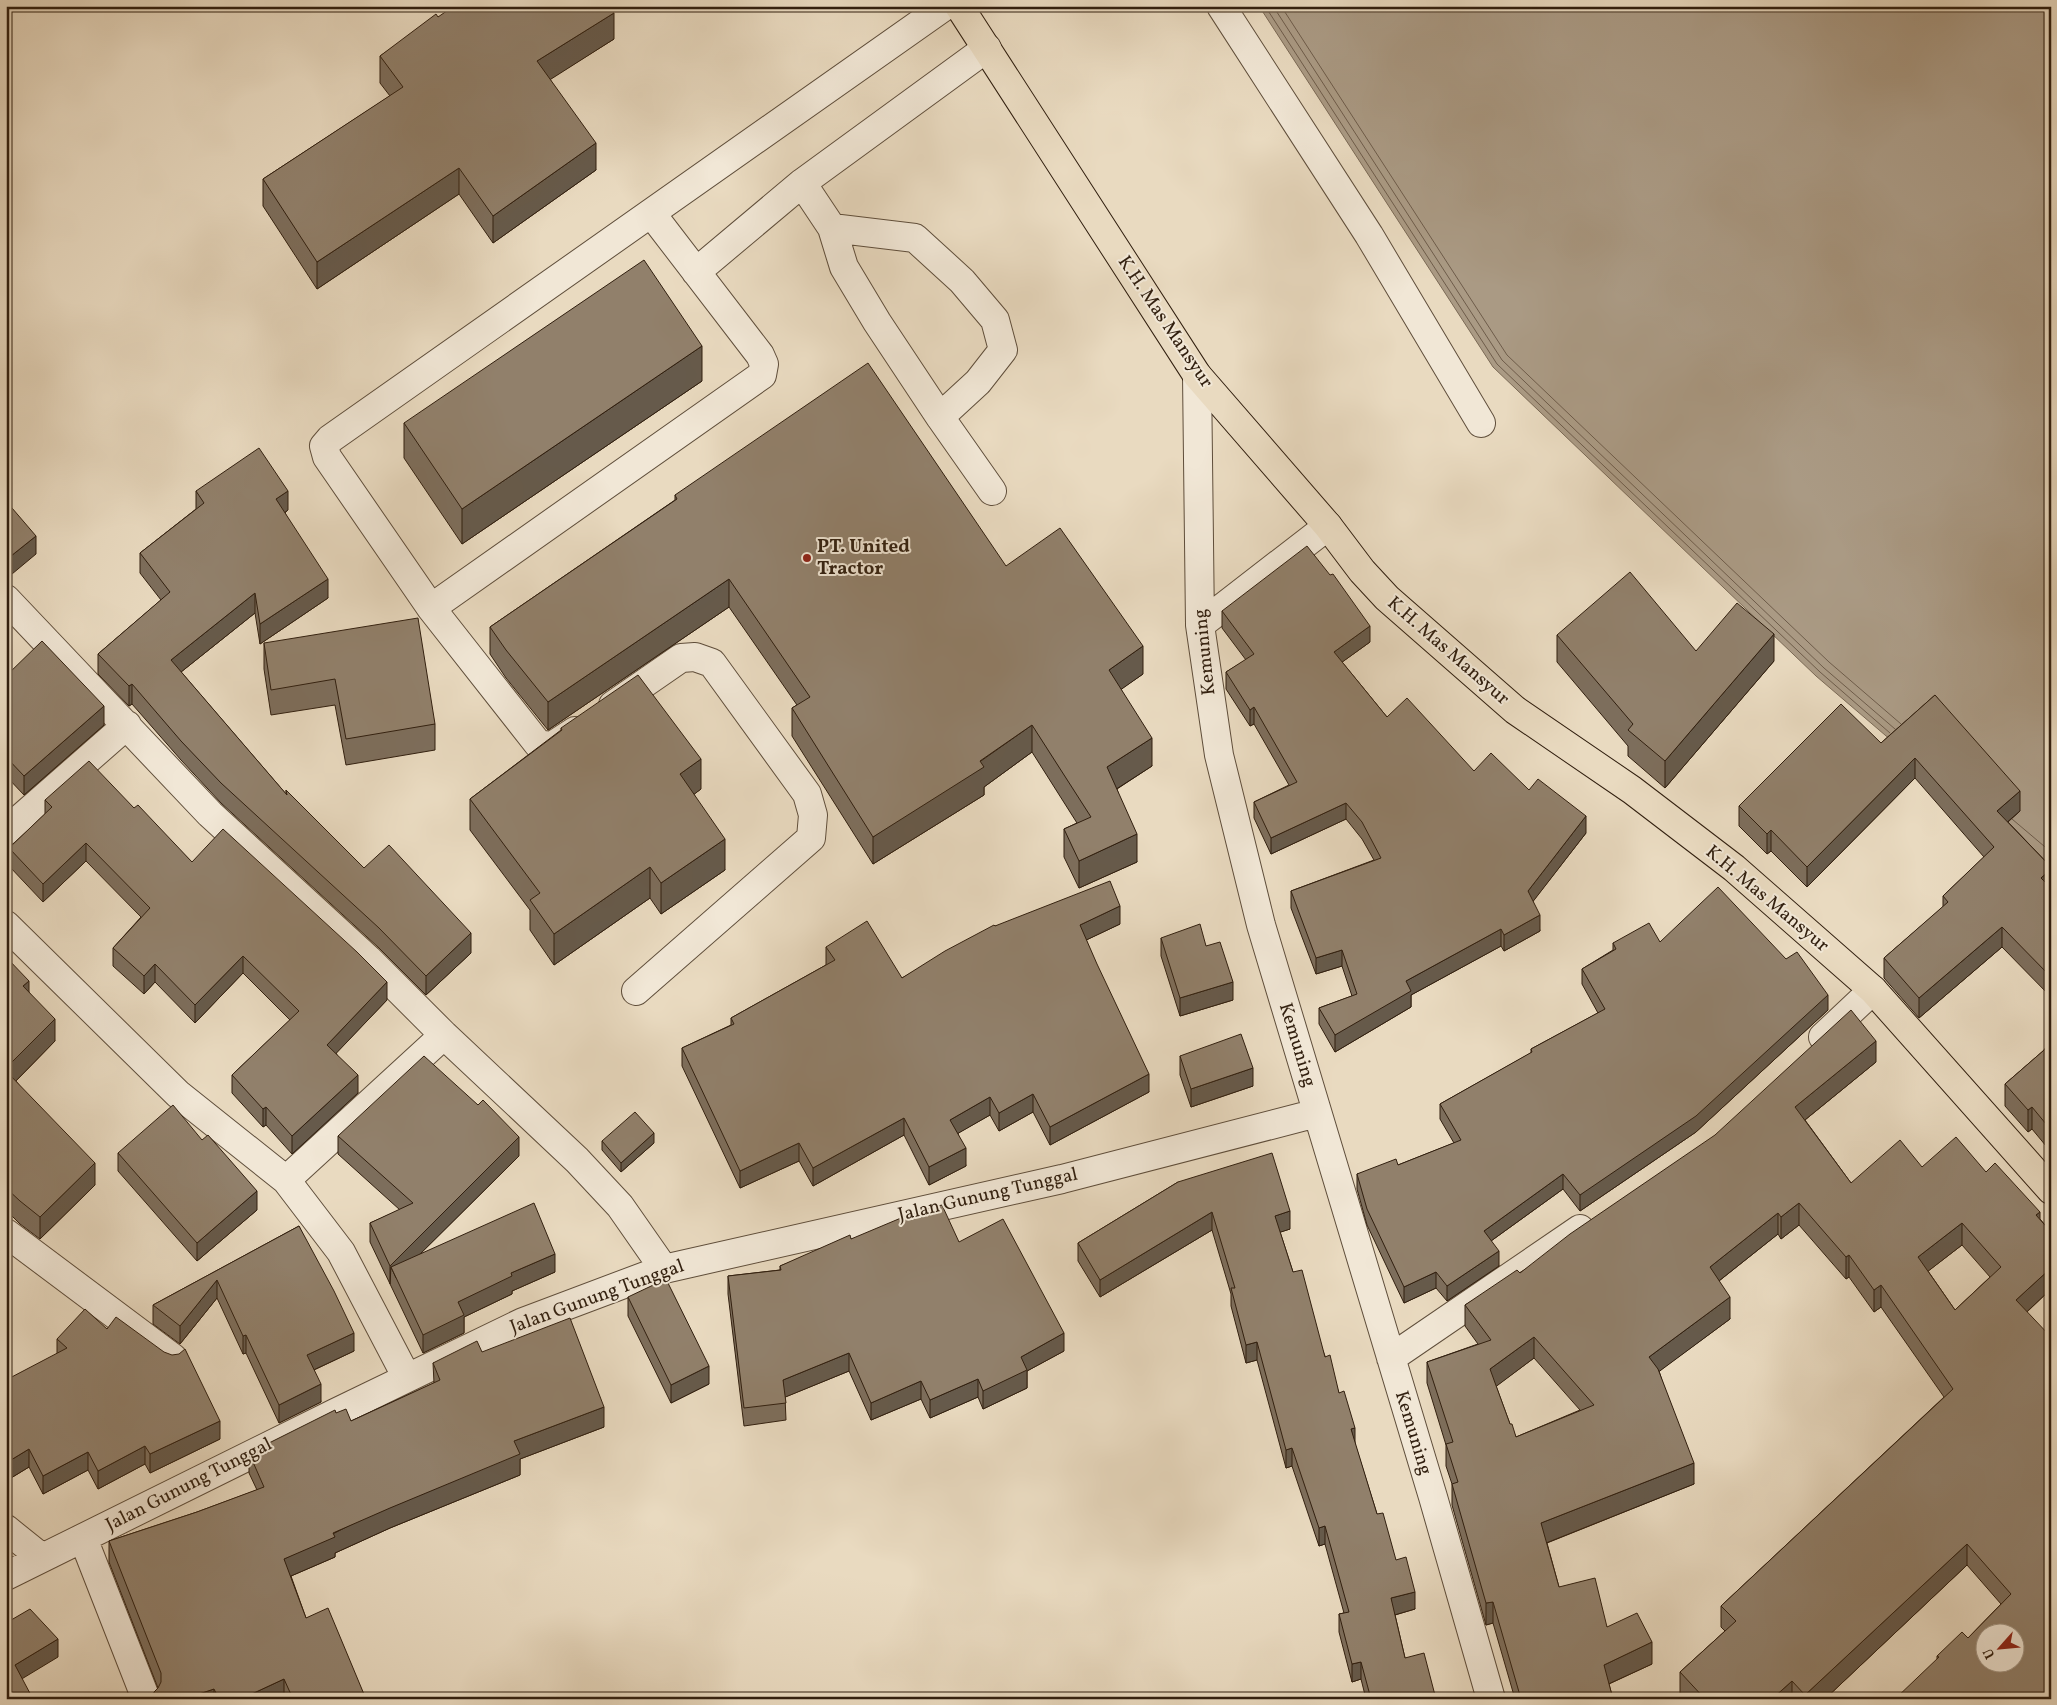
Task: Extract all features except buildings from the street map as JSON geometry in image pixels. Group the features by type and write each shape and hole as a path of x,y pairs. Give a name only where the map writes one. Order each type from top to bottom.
{"main road":[{"name":"K.H. Mas Mansyur","path":"959,6 1197,375 1328,526 1362,571 1387,598 1515,710 1632,790 1734,868 1873,990 2051,1190"}],"street":[{"path":"636,991 811,838 813,815 807,794 712,663 694,657 681,658 552,746 538,744 431,608 327,457 324,446 330,439 945,6"},
{"path":"1221,6 1369,235 1481,423"},
{"path":"696,272 802,183 987,48"},
{"path":"802,183 832,228 844,267 877,322 992,491"},
{"path":"431,608 762,375 764,364 760,355 651,213"},
{"path":"832,228 915,238 962,281 995,320 1003,350 978,382 940,417"},
{"name":"Kemuning","path":"1197,375 1200,625 1219,755 1261,925 1491,1699"},
{"path":"1200,625 1328,526"},
{"path":"6,599 210,814 368,959 444,1035 577,1160 620,1206 664,1269"},
{"path":"6,831 127,725"},
{"path":"6,925 178,1094 286,1180 341,1252 407,1378"},
{"path":"1808,1050 1873,990"},
{"path":"286,1180 444,1035"},
{"name":"Jalan Gunung Tunggal","path":"6,1576 523,1322 664,1269 1062,1178 1317,1113"},
{"path":"1390,1358 1601,1215"},
{"path":"6,1233 173,1358"},
{"path":"6,1529 42,1558"},
{"path":"83,1538 146,1699"}],"water":[{"path":"1259,6 2051,6 2051,877 1816,676 1493,367"}],"place":[{"name":"PT. United Tractor","path":"807,558"}]}
